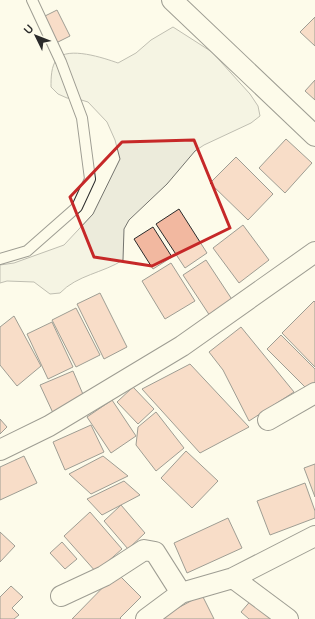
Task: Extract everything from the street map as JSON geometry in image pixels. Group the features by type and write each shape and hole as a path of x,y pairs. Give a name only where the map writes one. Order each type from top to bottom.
{"street":[{"path":"172,0 315,136"},
{"path":"0,450 49,426 182,346 315,252"},
{"path":"268,420 315,393"},
{"path":"146,619 181,593 233,578 315,536"},
{"path":"61,596 104,576 144,550 155,552 181,593"},
{"path":"233,578 288,619"}],"lane":[{"path":"0,259 27,252 61,222 77,207 90,179 82,118 61,62 32,0"}],"highlighted area":[{"path":"194,140 230,228 152,266 94,257 70,197 122,142"}],"shaded area":[{"path":"173,27 212,52 250,94 258,106 260,116 251,123 204,145 195,151 167,184 129,220 124,229 123,260 74,282 60,293 50,294 34,282 7,281 0,283 0,265 14,263 64,245 93,214 120,159 115,140 107,122 88,102 67,98 58,94 51,87 52,72 57,59 62,55 77,53 104,58 118,63 136,53 151,40"}],"building":[{"path":"57,10 70,36 56,43 43,17"},
{"path":"315,17 315,46 300,32"},
{"path":"315,80 315,100 305,91"},
{"path":"286,139 312,163 285,193 259,168"},
{"path":"236,157 273,194 248,220 210,183"},
{"path":"179,209 207,253 185,268 156,224"},
{"path":"243,225 269,260 239,283 213,248"},
{"path":"153,227 172,257 153,269 134,239"},
{"path":"206,260 233,301 210,316 183,275"},
{"path":"171,263 195,301 165,319 142,281"},
{"path":"100,293 127,347 104,359 77,304"},
{"path":"314,301 315,302 315,367 282,333"},
{"path":"76,308 100,355 76,367 52,320"},
{"path":"14,316 41,366 17,386 0,365 0,327"},
{"path":"52,322 73,367 48,379 27,334"},
{"path":"241,327 294,392 249,421 223,370 209,352"},
{"path":"281,335 315,369 315,391 312,394 267,349"},
{"path":"190,364 249,427 200,453 142,389"},
{"path":"73,371 85,399 53,413 40,385"},
{"path":"133,387 154,409 138,424 117,402"},
{"path":"112,400 136,436 111,453 87,417"},
{"path":"156,412 184,448 156,471 136,445 138,427"},
{"path":"0,419 7,427 0,434"},
{"path":"91,425 104,452 65,470 53,442"},
{"path":"186,451 218,481 192,508 161,478"},
{"path":"24,456 37,483 0,500 0,467"},
{"path":"103,456 128,476 91,494 69,474"},
{"path":"315,464 315,497 304,468"},
{"path":"124,481 140,495 102,515 87,499"},
{"path":"305,483 315,511 315,518 270,535 257,501"},
{"path":"121,505 145,533 128,549 104,521"},
{"path":"90,512 122,549 96,572 64,536"},
{"path":"228,518 242,548 187,573 174,543"},
{"path":"0,532 15,546 0,562"},
{"path":"62,542 77,559 65,569 50,553"},
{"path":"117,573 141,597 120,618 121,619 72,619"},
{"path":"11,586 23,597 12,608 19,615 14,619 0,619 0,597"},
{"path":"202,595 214,619 164,619 163,616"},
{"path":"253,598 276,619 249,619 241,612"}]}
